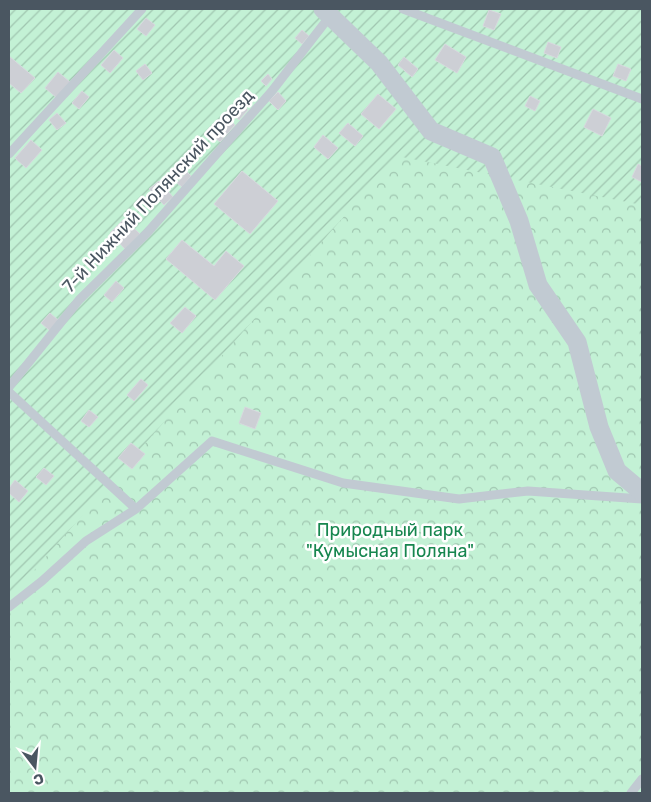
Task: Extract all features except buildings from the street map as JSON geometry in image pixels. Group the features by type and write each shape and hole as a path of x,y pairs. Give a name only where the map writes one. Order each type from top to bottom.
{"street":[{"path":"326,13 379,64 431,131 492,157 519,221 538,285 577,342 599,427 617,471 642,492"}],"lane":[{"path":"9,154 142,9"},
{"path":"403,9 642,99"},
{"name":"7-й Нижний Полянский проезд","path":"9,388 79,300 147,232 265,98 326,13"},
{"path":"9,392 136,509"},
{"path":"9,607 42,581 86,541 136,509 212,440 342,483 460,499 528,491 642,499"},
{"path":"631,793 642,779"}],"green space":[{"path":"9,9 642,9 642,205 397,156 9,599"},
{"name":"Природный парк \"Кумысная Поляна\"","path":"396,151 642,198 642,793 9,793 9,586"}]}
